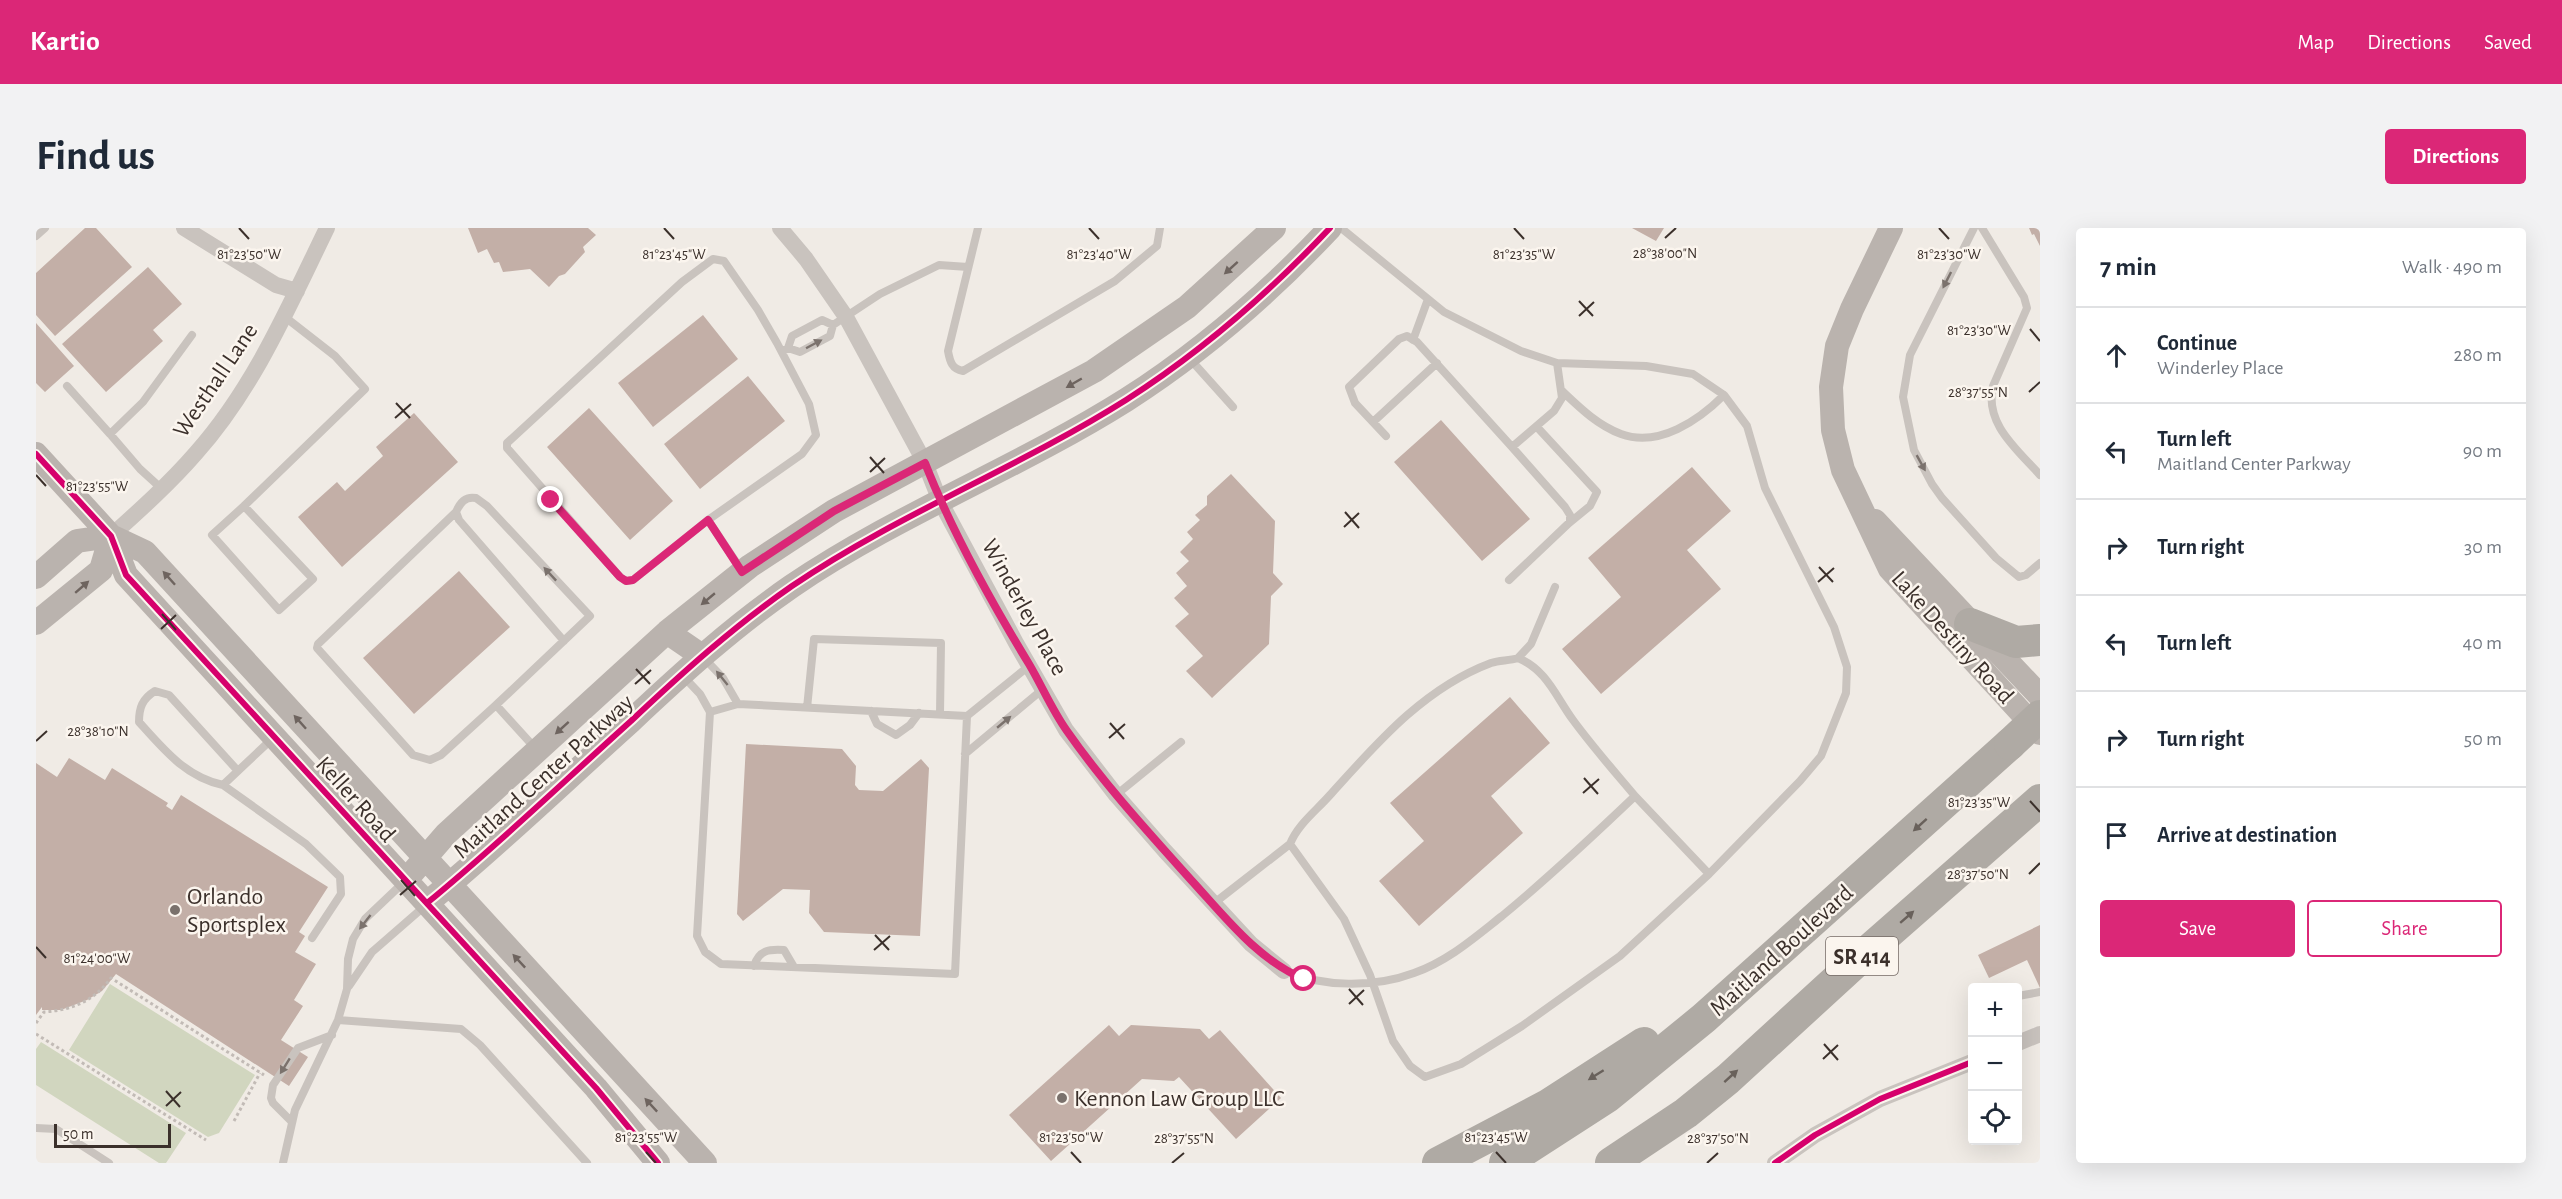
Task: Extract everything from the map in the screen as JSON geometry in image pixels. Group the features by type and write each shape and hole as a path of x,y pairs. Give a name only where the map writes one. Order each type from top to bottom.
{"highway":[{"path":"1970,624 2012,641 2026,643 2040,640"},
{"name":"Maitland Boulevard","path":"1505,1163 1607,1097 1704,1018 2033,722"},
{"name":"SR 414","path":"1611,1163 1686,1113 1728,1079 1869,950 2040,800"},
{"path":"1438,1163 1548,1105 1620,1061 1815,920"},
{"path":"1630,1163 1686,1113"}],"street":[{"path":"184,228 276,285 297,291"},
{"name":"Westhall Lane","path":"111,536 163,490 198,452 231,407 285,317 327,228"},
{"name":"Winderley Place","path":"780,228 806,259 840,321 925,463 940,501 1066,730 1116,795 1213,904 1251,944 1284,970"},
{"name":"Maitland Center Parkway","path":"406,880 446,834 668,632 742,572 834,511 1094,371 1163,325 1224,275 1274,228"},
{"name":"Maitland Center Parkway","path":"427,903 681,674 794,585 859,545 1102,414 1187,357 1269,291 1330,228"},
{"name":"Lake Destiny Road","path":"1891,228 1837,346 1831,387 1833,430 1843,470 1890,569 2033,722"},
{"path":"1163,325 1187,357"},
{"name":"Keller Road","path":"36,454 111,536 126,575 596,1088 658,1163"},
{"name":"Lake Destiny Road","path":"1857,502 1970,624 2033,722"},
{"path":"36,577 76,541 111,536 101,570 36,623"},
{"name":"Keller Road","path":"111,536 145,552 705,1163"},
{"path":"668,632 702,656"},
{"path":"668,632 681,674"},
{"path":"2022,1041 2040,1034"},
{"path":"1775,1163 1815,1135 1880,1099 1968,1064"}],"lane":[{"path":"36,236 45,228"},
{"path":"978,228 948,351 950,362 956,370 963,371 1115,281 1157,246 1160,228"},
{"path":"1290,844 1344,919 1393,1041 1410,1066 1425,1077 1461,1064 1522,1026 1620,956 1709,874 1800,781 1821,756 1846,693 1847,667 1834,627 1765,488 1748,426 1724,395 1693,374 1646,366 1557,363 1503,342 1444,312 1341,228"},
{"path":"1974,228 1910,355 1903,397 1906,416 1914,450 1932,484 1996,558 2019,577 2026,575 2040,564"},
{"path":"1982,228 2024,297 2027,308 1991,395 1993,413 1996,423 2004,434 2040,475"},
{"path":"713,259 724,261 784,350 809,404 816,435 802,454 708,520 633,580 626,581 509,453 507,443 682,282 713,259"},
{"path":"784,350 800,352 830,336 840,321 880,294 939,265 968,267"},
{"path":"1413,340 1428,299"},
{"path":"244,506 313,579 279,610 212,535 365,389 335,356 285,317"},
{"path":"784,350 792,336 822,320 840,321"},
{"path":"110,434 154,388 192,336"},
{"path":"1386,436 1355,403 1349,387 1399,339 1407,336 1437,363 1565,507 1570,514 1568,524"},
{"path":"1187,357 1233,407"},
{"path":"1373,422 1437,363"},
{"path":"1512,447 1554,411 1562,398 1557,363"},
{"path":"67,386 140,469 163,490"},
{"path":"1561,390 1592,418 1606,427 1623,435 1637,437 1656,436 1677,430 1704,414 1724,395"},
{"path":"1509,580 1590,506 1597,492 1537,427"},
{"path":"471,497 488,506 590,616 564,641 441,755 430,760 413,755 317,648 318,644 456,512 462,501 471,497"},
{"path":"456,512 466,530 564,641"},
{"path":"708,520 742,572"},
{"path":"1518,658 1531,644 1555,587"},
{"path":"807,708 814,639 941,642 940,714"},
{"path":"702,656 723,678 738,704"},
{"path":"1213,904 1290,844 1294,834 1305,820 1407,714 1435,692 1471,671 1495,661 1518,658 1536,668 1549,682 1572,718 1635,796 1709,874"},
{"path":"710,712 738,704 967,716 1029,666"},
{"path":"681,674 700,694 710,712 698,936 705,952 721,964 955,974 967,716"},
{"path":"965,754 1043,689"},
{"path":"238,771 169,695 155,691 146,697 139,709 139,723 181,767 211,783 223,785 306,844 340,877 340,894 312,938"},
{"path":"496,705 537,751"},
{"path":"871,711 877,724 896,735 910,725 919,713"},
{"path":"223,785 274,737"},
{"path":"1116,795 1181,742"},
{"path":"1284,970 1304,979 1371,982 1413,974 1450,956 1529,894 1635,796"},
{"path":"283,1163 292,1122 338,1020 347,989 348,959 353,939 366,919 406,880"},
{"path":"347,989 372,952 427,903"},
{"path":"754,966 757,956 769,949 784,950 794,967"},
{"path":"2022,995 2040,992"},
{"path":"338,1020 461,1029 480,1045 587,1163"},
{"path":"292,1122 273,1103 271,1098 273,1085 298,1048 332,1035"},
{"path":"36,1128 56,1129 109,1163"}],"path":[{"path":"36,1023 44,1012 65,1010 98,994 111,978 262,1074 234,1121"},
{"path":"36,1034 206,1140"}],"green space":[{"path":"110,984 255,1075 219,1133 208,1137 69,1050"},
{"path":"41,1042 186,1133 166,1163 159,1163 36,1085 36,1049"}],"building":[{"path":"85,228 96,228 132,267 55,336 36,315 36,273"},
{"path":"468,228 588,228 596,235 583,247 585,252 565,274 559,276 549,287 530,269 503,272 499,262 494,263 487,249 478,253"},
{"path":"1632,228 1664,228 1656,241"},
{"path":"2029,228 2040,228 2040,246 2034,234 2032,235"},
{"path":"148,267 182,304 153,330 163,341 106,392 62,344"},
{"path":"703,315 738,359 653,427 618,383"},
{"path":"36,323 74,366 45,392 36,383"},
{"path":"748,376 785,421 700,489 664,444"},
{"path":"589,408 673,501 630,540 547,447"},
{"path":"414,413 458,462 342,567 298,517 337,482 345,491 383,456 376,447"},
{"path":"1441,420 1530,519 1482,561 1394,462"},
{"path":"1692,467 1731,511 1687,550 1721,589 1601,694 1562,649 1621,597 1588,558"},
{"path":"1231,474 1275,521 1273,573 1283,584 1271,596 1269,644 1212,698 1186,671 1203,656 1175,626 1189,614 1174,598 1187,586 1176,573 1189,561 1180,552 1193,539 1187,532 1200,520 1195,515 1207,505 1207,496"},
{"path":"459,571 510,627 414,714 363,658"},
{"path":"1510,697 1550,743 1491,796 1523,833 1419,926 1379,881 1424,841 1390,803"},
{"path":"746,744 842,749 856,766 855,785 859,790 883,791 921,759 929,768 920,936 824,932 809,913 810,890 783,889 743,921 737,914"},
{"name":"Orlando Sportsplex","path":"69,758 105,780 112,768 168,803 166,806 172,810 181,795 328,887 299,932 305,936 295,952 316,964 294,1000 303,1006 281,1040 308,1057 289,1086 116,974 102,991 87,1000 61,1010 42,1010 42,1007 36,1015 36,763 57,777"},
{"path":"2040,925 2040,988 2027,960 1989,978 1978,955"},
{"path":"1109,1025 1119,1036 1131,1025 1200,1029 1209,1039 1220,1030 1281,1098 1236,1139 1179,1077 1174,1081 1142,1079 1051,1161 1009,1115"}],"cycle path":[{"path":"427,903 689,668 771,601 832,560 874,536 1043,448 1126,400 1207,342 1283,276 1330,228"},
{"path":"36,454 111,536 126,575 596,1088 658,1163"},
{"path":"1775,1163 1815,1135 1880,1099 1968,1064"}],"place":[{"name":"Orlando Sportsplex","path":"175,910"},
{"name":"Kennon Law Group LLC","path":"1062,1098"}],"route":[{"path":"551,500 626,581 633,580 708,520 742,572 834,511 925,463 940,501 1016,643 1066,730 1116,795 1251,944 1284,970 1304,979"}]}
